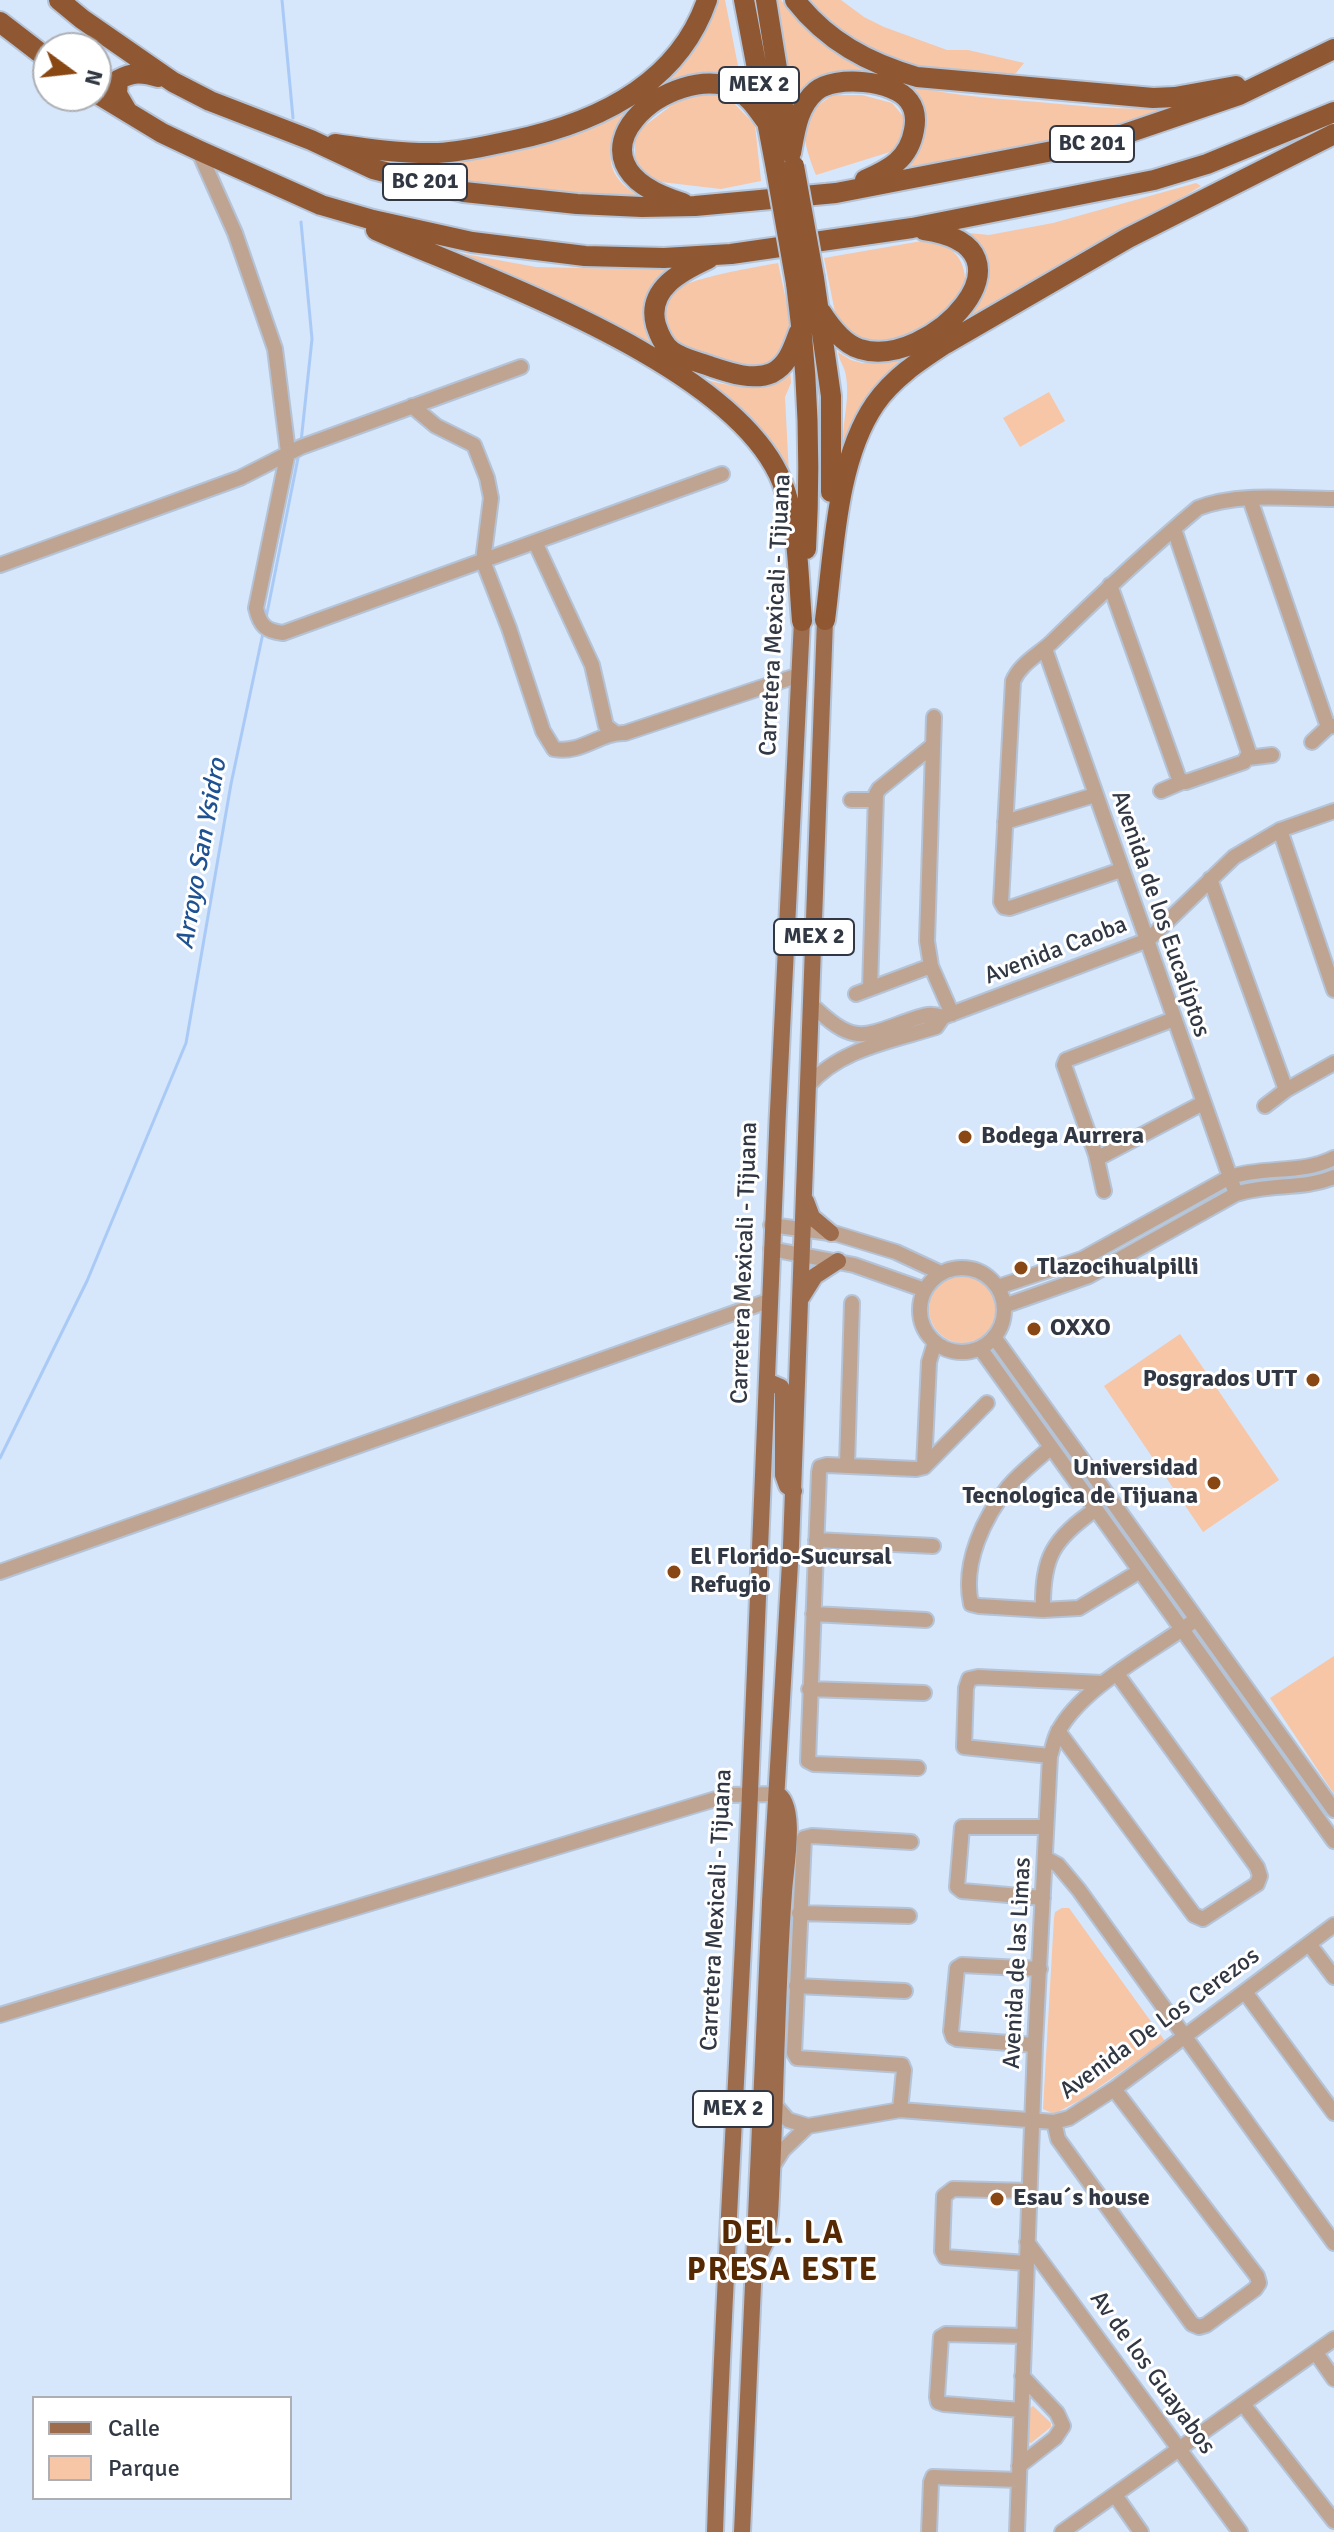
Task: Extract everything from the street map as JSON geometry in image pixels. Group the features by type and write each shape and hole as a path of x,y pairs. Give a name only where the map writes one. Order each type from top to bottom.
{"highway":[{"name":"BC 201","path":"59,0 173,82 210,101 311,140 373,169 464,192 577,204 695,206 836,193 1104,141 1210,106 1334,49"},
{"path":"311,140 377,151 439,153 477,148 567,127 609,110 647,84 681,50 707,0"},
{"name":"Carretera Mexicali - Tijuana","path":"744,0 766,121 787,163"},
{"name":"Carretera Mexicali - Tijuana","path":"766,0 805,280 801,325 808,399 809,463 802,621"},
{"path":"795,0 815,23 851,51 886,68 935,79 1153,98 1206,92 1294,69"},
{"path":"0,22 32,47"},
{"path":"128,113 117,94 118,80 130,73 145,73 173,82"},
{"path":"787,163 802,109 824,85 842,81 864,83 881,85 901,94 909,101 916,123 910,148 903,158 886,170 836,193"},
{"path":"695,206 648,189 632,178 621,152 634,120 674,91 712,83 744,94 766,121"},
{"name":"BC 201","path":"112,103 198,150 321,205 373,220 472,242 585,256 664,258 716,255 912,228 1154,180 1207,164 1328,117"},
{"path":"825,620 850,454 865,420 892,384 921,359 945,344 1128,238 1334,134"},
{"path":"1211,196 1262,142"},
{"path":"321,205 564,311 675,373 728,410 759,443 788,498 794,524 802,621"},
{"path":"819,310 848,343 857,349 881,353 907,347 961,311 976,287 978,276 974,255 969,247 952,236 912,228"},
{"path":"716,255 677,274 661,290 654,318 660,337 672,351 721,370 746,376 769,375 787,360 801,325"},
{"name":"Carretera Mexicali - Tijuana","path":"805,280 819,310 831,396 825,620"}],"main road":[{"name":"Carretera Mexicali - Tijuana","path":"742,2532 794,1491 825,620"},
{"name":"Carretera Mexicali - Tijuana","path":"715,2532 727,2210 750,1793 771,1225 802,621"},
{"path":"804,1195 812,1217 831,1233"},
{"path":"799,1302 815,1276 838,1261"},
{"path":"767,1381 775,1383 783,1392 783,1475 787,1486 794,1491"},
{"path":"753,2270 769,2230 773,2166 789,1825 786,1803 777,1794"}],"street":[{"path":"198,150 235,233 275,349 288,452 256,608 259,622 271,632 283,633 722,474"},
{"path":"0,565 240,478 288,452 521,367"},
{"path":"412,406 436,426 474,445 491,498 483,561 543,731 554,749 567,751 614,732"},
{"path":"1121,870 1010,908 1004,907 1001,902 1013,681 1017,670 1045,649 1110,585 1198,508 1250,499 1334,499"},
{"path":"1250,499 1331,726 1312,742"},
{"path":"1174,529 1249,753 1248,758"},
{"path":"535,542 592,665 606,726 614,732 625,733 799,675"},
{"path":"1110,585 1182,782"},
{"name":"Avenida de los Eucalíptos","path":"1045,649 1236,1194"},
{"path":"934,717 927,941 931,966 947,1015"},
{"path":"931,966 863,991 875,800 879,789 932,746"},
{"path":"1161,791 1248,758 1272,755"},
{"path":"1005,822 1095,795"},
{"path":"851,800 875,800"},
{"name":"Avenida Caoba","path":"947,1015 1148,940 1234,857 1280,830 1334,811"},
{"path":"1280,830 1334,990"},
{"path":"1210,879 1286,1090"},
{"path":"812,1005 829,1022 852,1034 864,1036 931,1013 947,1015"},
{"path":"808,1086 831,1064 862,1050 936,1027 947,1015"},
{"path":"1104,1191 1096,1155 1064,1065 1066,1060 1174,1019"},
{"path":"1265,1106 1286,1090 1334,1063"},
{"path":"1096,1155 1102,1156 1203,1103"},
{"path":"998,1287 1082,1259 1230,1177 1261,1169 1310,1167 1334,1158"},
{"path":"1004,1306 1089,1276 1236,1194 1259,1187 1319,1183 1334,1177"},
{"path":"771,1225 831,1233 896,1252 941,1273"},
{"path":"771,1249 838,1261 925,1290"},
{"path":"966,1267 979,1270 998,1287 1004,1306 1003,1323 994,1337 980,1348 957,1352 935,1342 922,1323 921,1301 925,1290 941,1273 966,1267"},
{"path":"0,1572 768,1301"},
{"path":"847,1465 852,1303"},
{"path":"994,1337 1334,1810"},
{"path":"924,1467 929,1362 935,1342"},
{"path":"980,1348 1334,1841"},
{"path":"918,1768 814,1764 808,1761 820,1467 924,1467 987,1403"},
{"path":"1051,1447 1010,1484 985,1521 971,1564 971,1604 1043,1610 1079,1608 1140,1571"},
{"path":"1043,1610 1047,1565 1057,1542 1072,1526 1096,1509"},
{"path":"816,1540 933,1546"},
{"path":"813,1614 926,1620"},
{"name":"Avenida de las Limas","path":"1017,2532 1035,2045 1050,1756 1058,1731 1082,1701 1102,1683 1195,1620"},
{"path":"1058,1731 1194,1915 1203,1919 1212,1915 1257,1884 1260,1876 1257,1867 1117,1674"},
{"path":"1050,1756 964,1747 969,1679 1102,1683"},
{"path":"809,1689 924,1693"},
{"path":"0,2015 729,1795 777,1794"},
{"path":"1043,1898 962,1891 957,1887 962,1827 1045,1827"},
{"path":"900,2110 902,2065 797,2058 794,2053 796,1986 804,1838 911,1842"},
{"path":"1045,1858 1058,1865 1079,1890 1334,2243"},
{"path":"799,1913 909,1916"},
{"name":"Avenida De Los Cerezos","path":"808,2126 900,2110 1054,2122 1069,2118 1114,2089 1334,1925"},
{"path":"1309,1944 1334,1977"},
{"path":"1035,2045 957,2039 951,2031 957,1968 962,1965 1040,1969"},
{"path":"796,1986 905,1991"},
{"path":"1245,1992 1334,2113"},
{"path":"1054,2122 1058,2139 1192,2324 1199,2327 1206,2325 1255,2289 1259,2283 1257,2276 1114,2089"},
{"path":"773,2166 783,2150 808,2126 788,2120 775,2105"},
{"path":"1026,2263 945,2257 942,2251 944,2196 953,2189 1029,2191"},
{"name":"Av de los Guayabos","path":"1027,2242 1240,2532"},
{"path":"1021,2410 944,2404 938,2402 937,2397 941,2337 946,2334 1024,2336"},
{"path":"1062,2532 1334,2339"},
{"path":"1316,2353 1334,2379"},
{"path":"929,2532 933,2477 1019,2473 1063,2426 1057,2413 1022,2376"},
{"path":"1243,2404 1334,2521"},
{"path":"1115,2495 1141,2532"}],"green space":[{"path":"710,0 725,0 742,86 725,77 621,124 612,147 612,167 622,183 642,198 577,195 480,184 386,161 446,162 511,153 543,145 601,121 634,98"},
{"path":"776,0 781,0 806,30 834,52 864,69 930,90 1078,106 1137,109 1197,106 1055,142 903,168 917,111 846,78 793,107"},
{"path":"804,0 841,0 884,27 947,50 968,50 1024,63 1016,73 1007,76 900,61 860,46 840,34"},
{"path":"697,92 728,97 755,125 761,181 721,189 661,182 644,173 635,160 635,133 672,105"},
{"path":"833,95 862,95 892,103 904,117 903,139 893,151 816,175 807,150 805,130 812,112"},
{"path":"1196,183 1201,186 895,371 863,404 843,446 847,385 838,352 862,363 895,360 915,351 982,277 948,231 989,235 1053,223"},
{"path":"922,241 942,244 956,254 964,270 965,290 941,315 919,331 893,340 858,342 837,322 824,258"},
{"path":"432,248 536,267 669,270 652,288 644,310 646,334 660,355 684,371 733,385 764,385 779,380 790,369 791,383 785,397 790,495 727,404"},
{"path":"778,263 791,323 774,362 761,367 734,367 667,338 664,305 676,289 719,274"},
{"path":"1049,392 1065,421 1020,447 1003,418"},
{"path":"963,1275 987,1285 997,1309 987,1333 963,1343 939,1333 929,1309 939,1285"},
{"path":"1180,1334 1279,1480 1203,1532 1104,1386"},
{"path":"1334,1656 1334,1794 1270,1698"},
{"path":"1069,1908 1165,2041 1082,2099 1054,2114 1043,2109 1054,1918 1055,1912"},
{"path":"1033,2406 1051,2423 1051,2427 1031,2443 1028,2442 1029,2409"}],"waterway":[{"name":"Arroyo San Ysidro","path":"282,0 293,118"},
{"name":"Arroyo San Ysidro","path":"301,222 312,339 301,442"},
{"name":"Arroyo San Ysidro","path":"266,618 299,453"},
{"name":"Arroyo San Ysidro","path":"0,1458 87,1281 186,1043 231,784 263,633"}],"place":[{"name":"Bodega Aurrera","path":"965,1137"},
{"name":"Tlazocihualpilli","path":"1021,1268"},
{"name":"OXXO","path":"1034,1329"},
{"name":"Posgrados UTT","path":"1313,1380"},
{"name":"Universidad Tecnologica de Tijuana","path":"1214,1483"},
{"name":"El Florido-Sucursal Refugio","path":"674,1572"},
{"name":"Esau´s house","path":"997,2199"}],"district":[{"name":"DEL. LA PRESA ESTE","path":"783,2254"}]}
